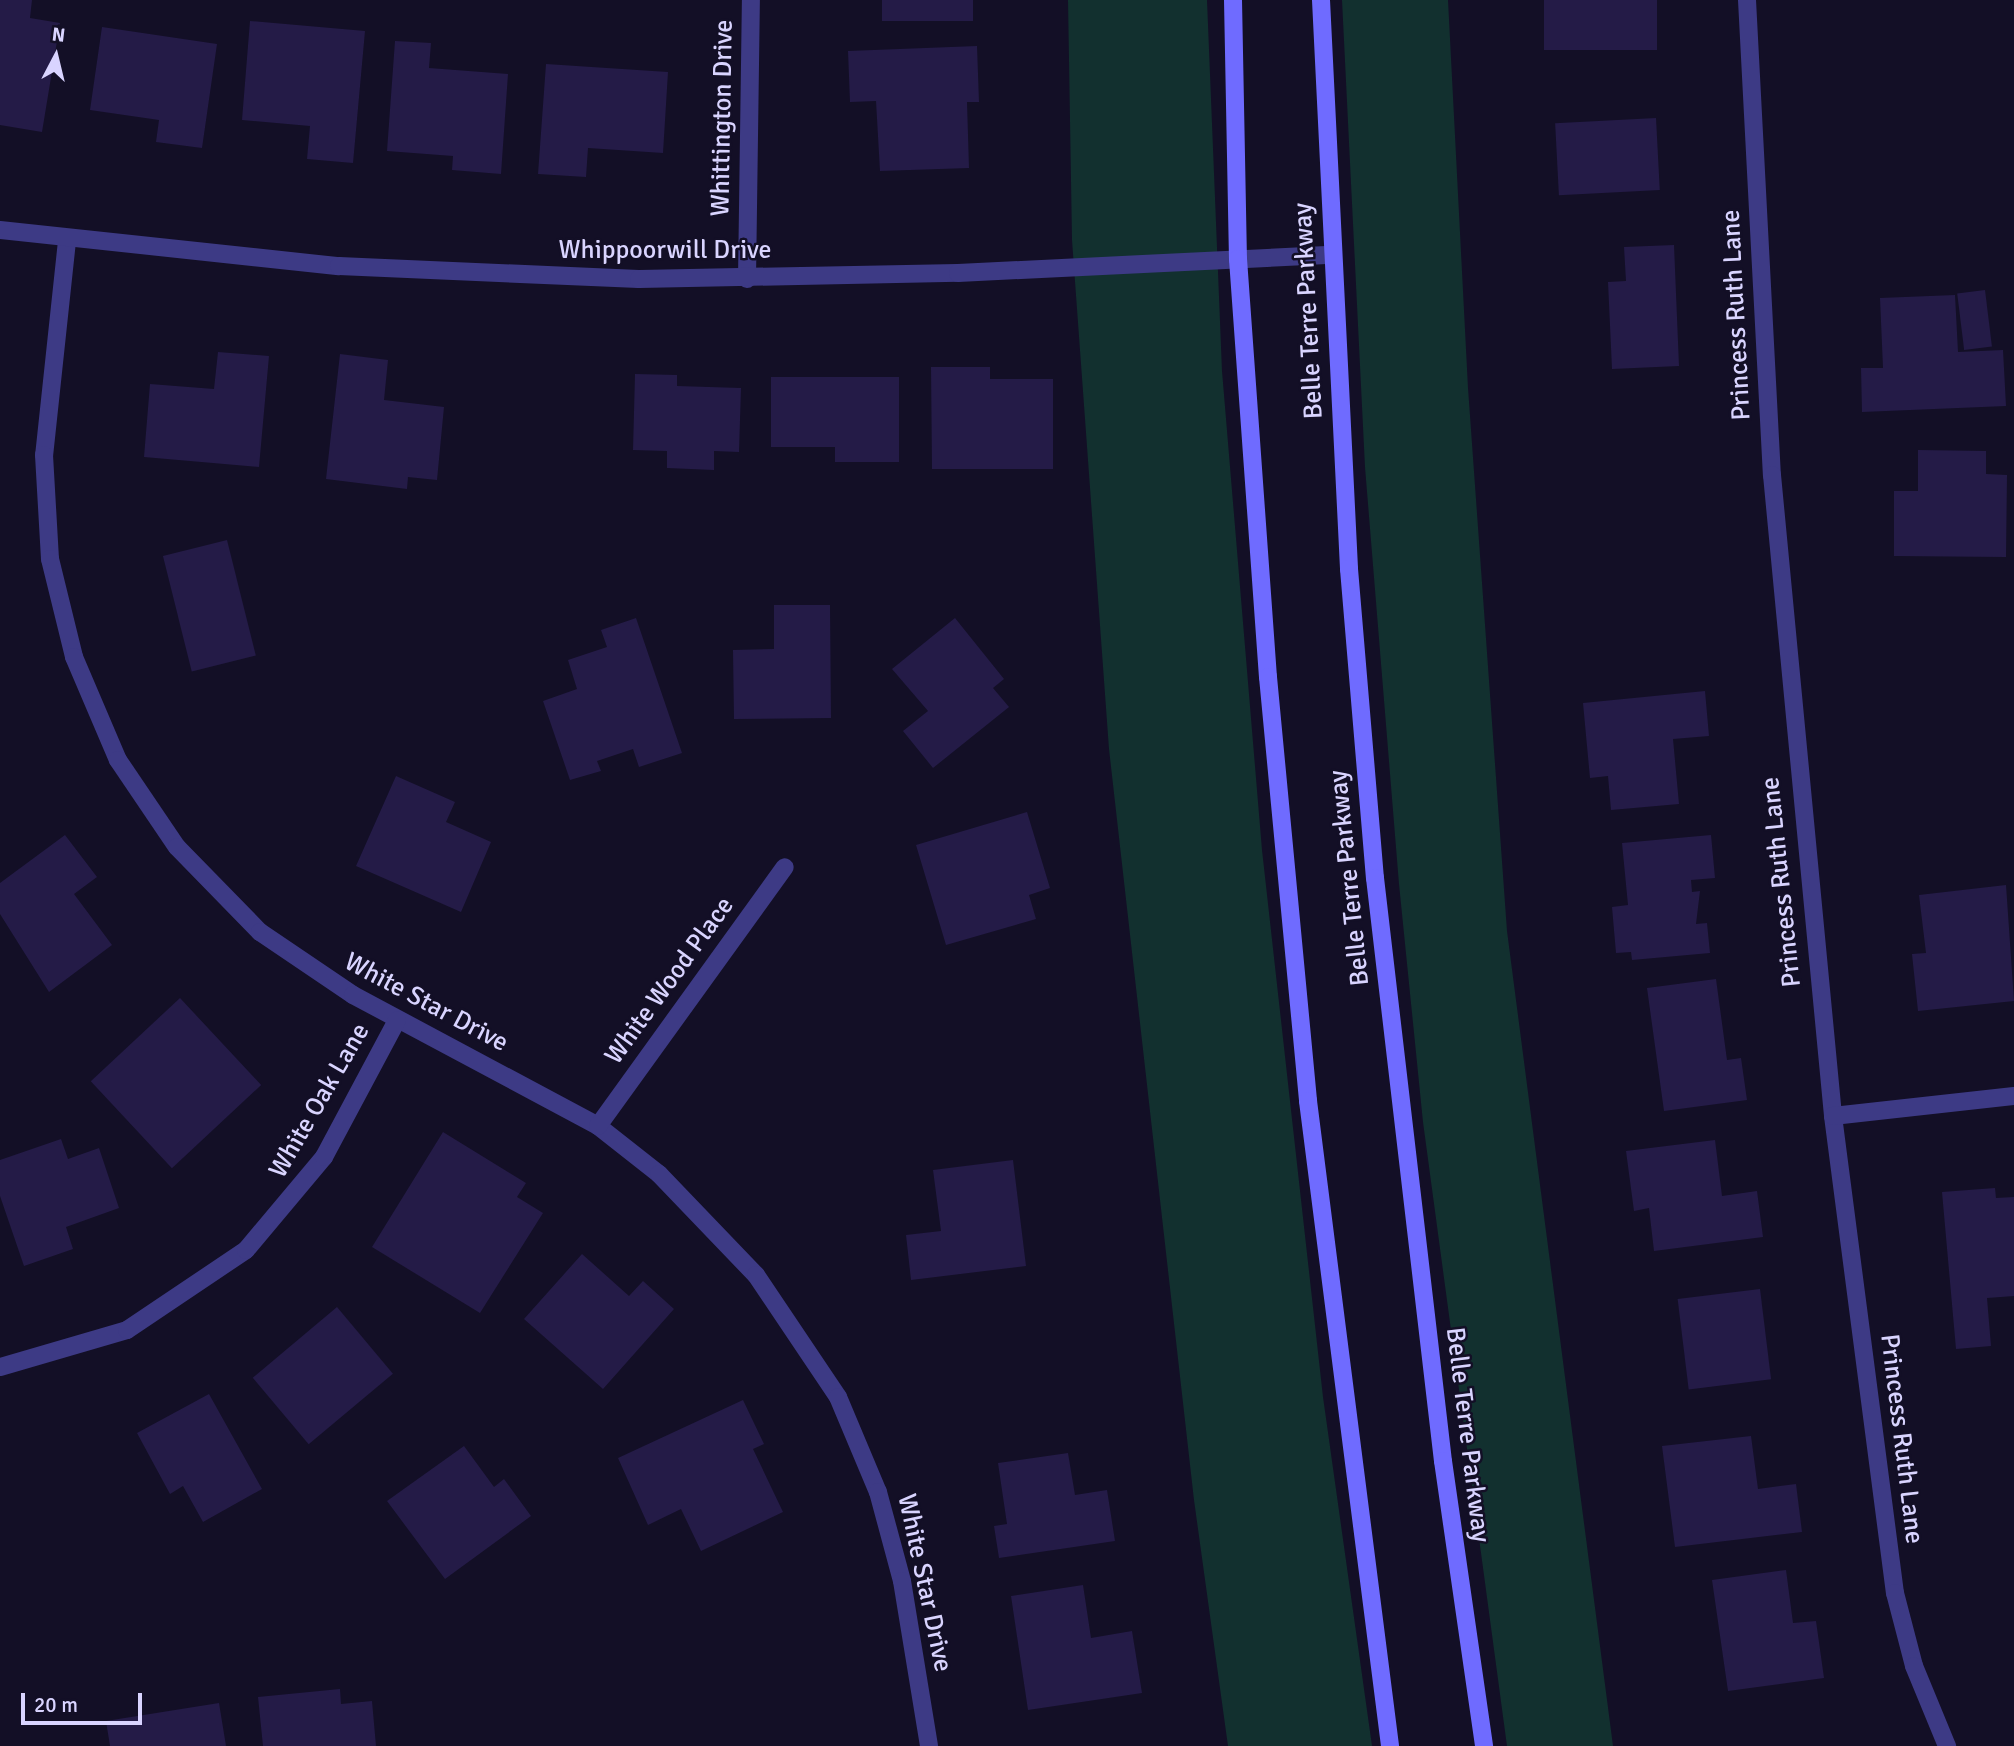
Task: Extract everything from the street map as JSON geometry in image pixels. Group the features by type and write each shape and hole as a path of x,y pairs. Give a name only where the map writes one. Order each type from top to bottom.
{"main road":[{"path":"1233,0 1238,259 1307,1087 1390,1746"},
{"name":"Belle Terre Parkway","path":"1321,0 1332,255 1375,878 1439,1434 1484,1746"}],"street":[{"name":"Whittington Drive","path":"747,279 751,0"},
{"name":"Princess Ruth Lane","path":"1747,0 1772,475 1833,1116 1895,1592 1914,1666 1947,1746"},
{"name":"Whippoorwill Drive","path":"0,230 67,241 421,272 747,279 1332,255"},
{"name":"White Star Drive","path":"67,241 48,395 45,506 61,612 92,706 149,812 206,881 285,952 397,1020 598,1126 724,1238 784,1311 838,1397 892,1535 929,1746"},
{"name":"White Wood Place","path":"598,1126 785,867"},
{"name":"White Oak Lane","path":"0,1367 127,1330 246,1250 324,1157 397,1020"},
{"path":"1833,1116 2014,1096"}],"green space":[{"path":"1068,0 1207,0 1222,371 1262,850 1323,1397 1372,1746 1228,1746 1194,1500 1109,749 1072,240"},
{"path":"1342,0 1448,0 1468,388 1507,931 1613,1746 1507,1746 1423,1122 1399,884 1365,467"}],"building":[{"path":"0,0 32,0 30,18 60,23 42,132 0,125"},
{"path":"882,0 973,0 973,21 882,21"},
{"path":"1544,0 1657,0 1657,50 1544,50"},
{"path":"250,21 365,31 353,163 307,159 310,126 242,120"},
{"path":"102,27 217,44 202,148 156,142 159,120 90,110"},
{"path":"395,41 431,43 429,68 508,74 501,174 452,170 453,156 387,151"},
{"path":"977,46 979,102 967,102 969,168 880,171 876,101 850,102 848,51"},
{"path":"546,64 668,72 663,153 588,148 586,177 538,174"},
{"path":"1656,118 1660,190 1559,195 1555,123"},
{"path":"1674,245 1679,366 1612,369 1608,282 1626,281 1624,247"},
{"path":"1985,290 1992,347 1964,350 1957,293"},
{"path":"1955,295 1958,352 2003,350 2006,406 1862,412 1861,368 1883,368 1880,298"},
{"path":"218,352 269,356 259,467 144,457 150,384 214,389"},
{"path":"340,354 388,360 384,400 444,407 437,480 408,477 407,489 326,479"},
{"path":"931,367 990,367 990,379 1053,379 1053,469 932,469"},
{"path":"635,374 677,375 677,386 741,388 739,452 714,451 714,470 667,468 667,451 633,450"},
{"path":"771,377 899,377 899,462 835,462 835,447 771,447"},
{"path":"1918,450 1986,451 1986,474 2007,475 2006,557 1894,556 1894,491 1918,491"},
{"path":"227,540 256,655 192,671 163,556"},
{"path":"774,605 830,605 831,718 734,719 733,650 774,649"},
{"path":"636,618 682,753 639,767 633,749 597,761 601,771 570,780 543,701 577,689 568,660 607,647 601,630"},
{"path":"955,618 1004,679 993,688 1009,707 933,768 903,731 928,711 892,669"},
{"path":"1705,691 1709,736 1673,739 1679,804 1611,810 1608,776 1590,778 1583,703"},
{"path":"396,776 455,802 446,822 491,842 461,912 356,866"},
{"path":"1027,812 1050,888 1029,895 1036,919 946,945 916,845"},
{"path":"65,835 97,877 74,894 112,945 49,992 0,914 0,883"},
{"path":"1711,835 1715,878 1691,880 1692,892 1700,891 1696,924 1707,923 1710,953 1632,960 1631,952 1616,953 1612,907 1628,905 1622,843"},
{"path":"2006,885 2014,1001 1918,1011 1912,954 1926,953 1919,895"},
{"path":"1716,979 1727,1060 1741,1058 1747,1100 1664,1111 1647,988"},
{"path":"180,998 261,1085 172,1168 91,1081"},
{"path":"443,1132 526,1183 517,1197 543,1213 480,1313 372,1247"},
{"path":"61,1139 68,1159 99,1148 119,1208 66,1227 73,1249 24,1266 0,1196 0,1160"},
{"path":"1715,1140 1722,1196 1757,1191 1763,1237 1654,1251 1649,1208 1634,1211 1626,1151"},
{"path":"1013,1160 1026,1266 911,1280 906,1235 941,1231 933,1170"},
{"path":"1995,1188 1996,1198 2014,1197 2014,1296 1987,1298 1991,1346 1956,1349 1942,1192"},
{"path":"582,1254 629,1296 643,1281 674,1309 603,1389 524,1319"},
{"path":"1760,1289 1771,1379 1689,1389 1678,1299"},
{"path":"337,1307 393,1374 309,1444 253,1378"},
{"path":"209,1394 262,1489 203,1522 183,1486 170,1494 137,1433"},
{"path":"743,1400 764,1444 753,1449 783,1512 701,1551 681,1509 648,1525 618,1458"},
{"path":"1751,1436 1758,1489 1796,1484 1802,1532 1675,1547 1662,1446"},
{"path":"464,1446 494,1487 504,1479 531,1516 445,1579 387,1501"},
{"path":"1068,1453 1075,1495 1107,1490 1115,1541 999,1558 994,1526 1007,1524 998,1463"},
{"path":"1786,1570 1793,1623 1816,1621 1824,1678 1728,1691 1712,1580"},
{"path":"1083,1585 1091,1638 1132,1631 1142,1693 1028,1710 1011,1596"},
{"path":"340,1689 341,1704 372,1701 376,1746 263,1746 258,1697"},
{"path":"219,1703 226,1746 110,1746 106,1721"}]}
